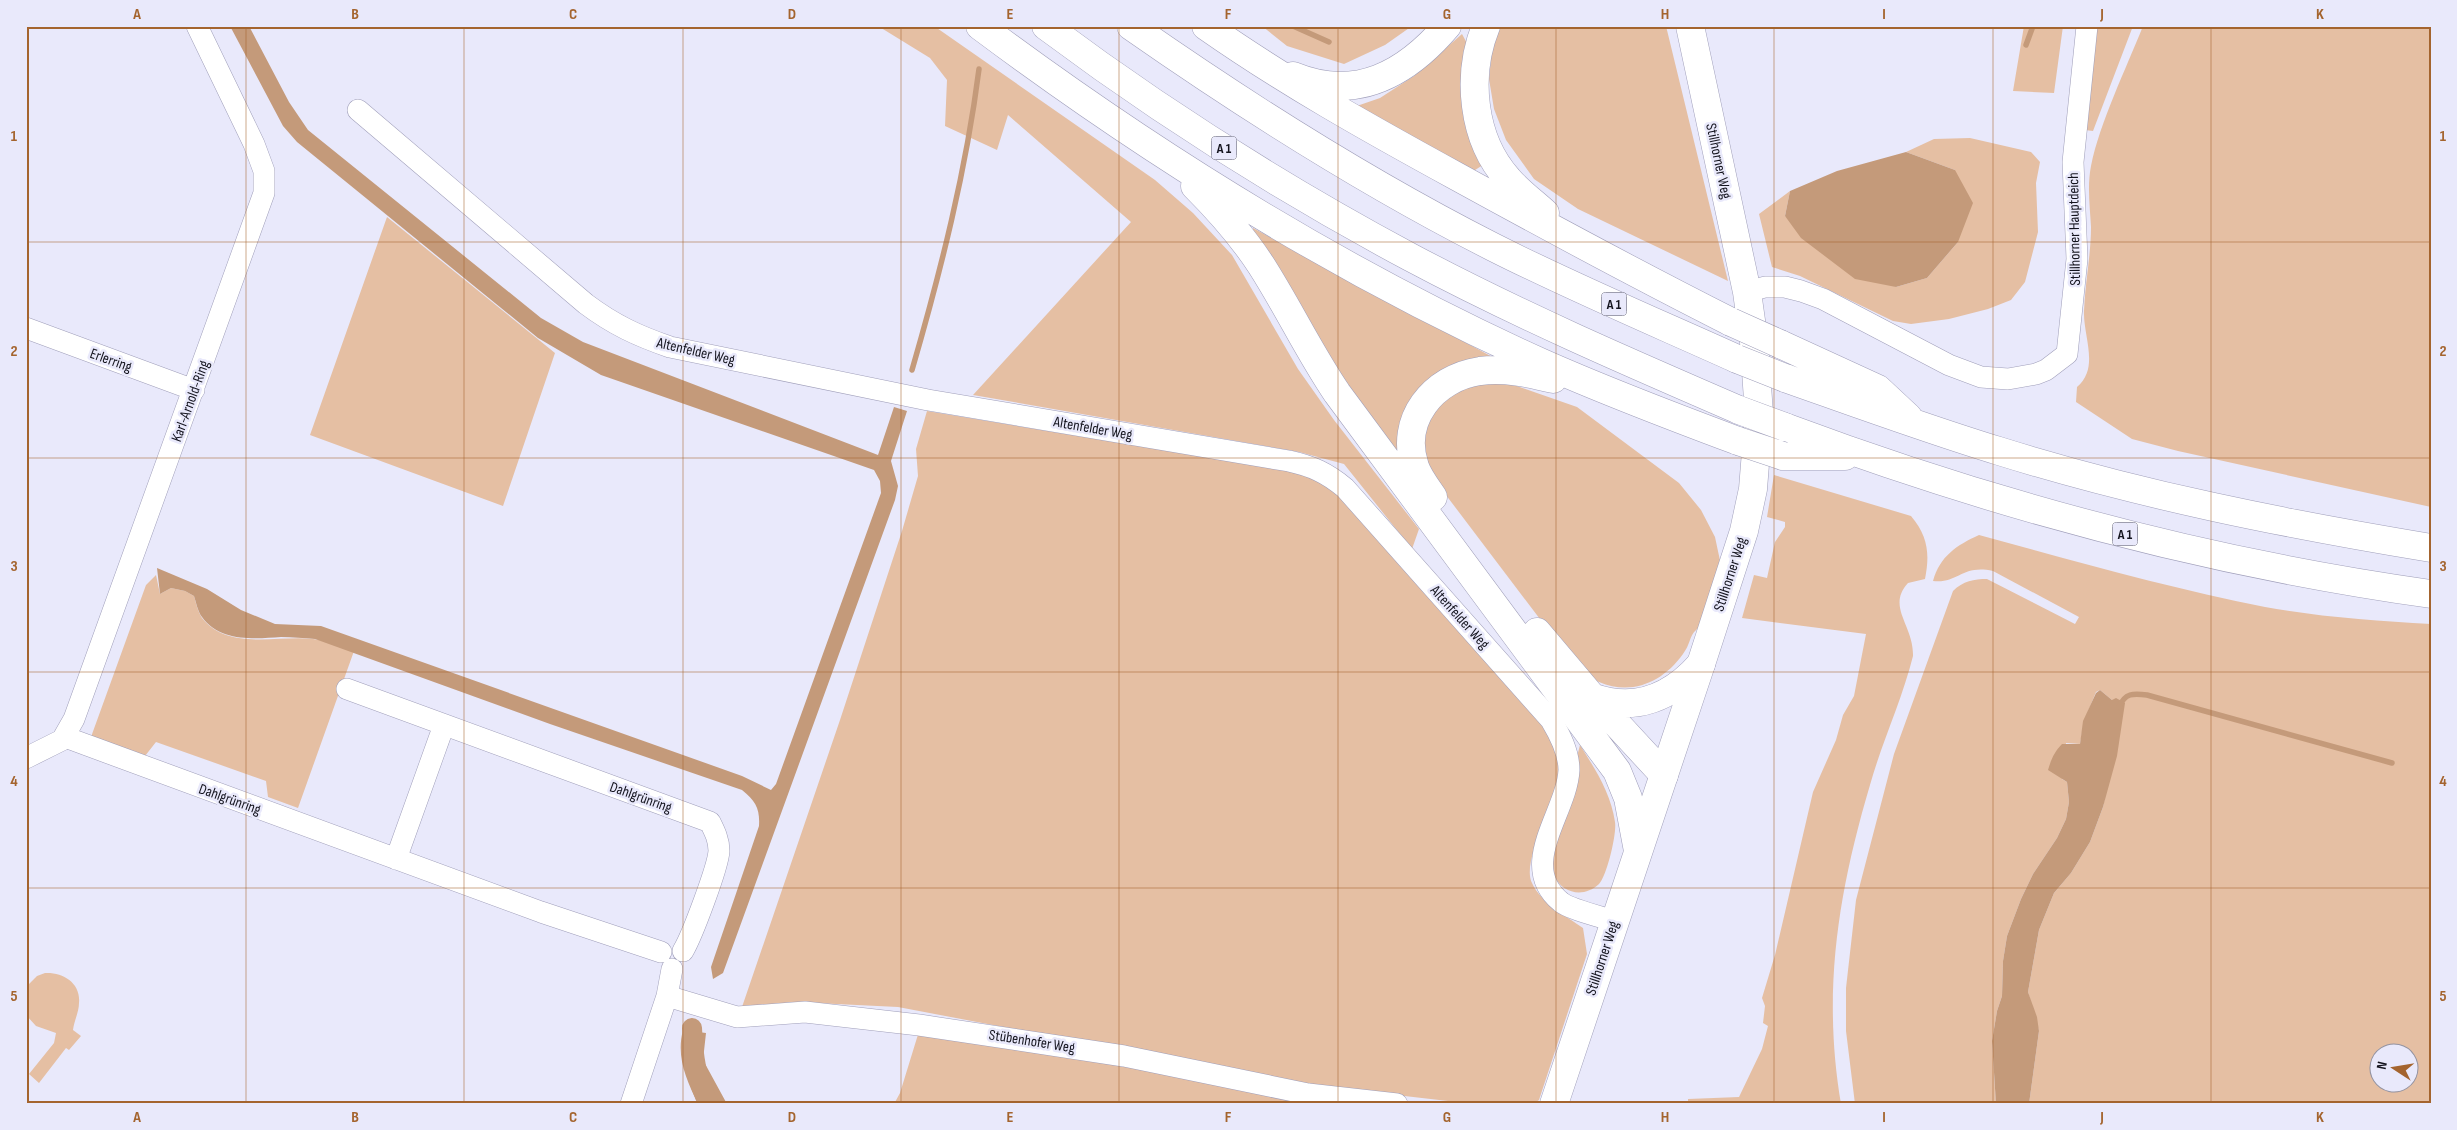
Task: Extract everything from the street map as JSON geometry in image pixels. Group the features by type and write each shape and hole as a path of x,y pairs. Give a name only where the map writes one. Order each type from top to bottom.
{"main road":[{"path":"980,26 1168,158 1290,232 1434,311 1538,361 1612,393 1738,441 1783,456 1862,456"},
{"name":"A 1","path":"1046,26 1191,127 1292,191 1410,257 1552,328 1739,410 1862,456 2107,530 2250,563 2431,594"},
{"name":"A 1","path":"1131,26 1207,79 1315,148 1492,246 1737,359 1914,424 2000,452 2118,483 2292,524 2431,548"},
{"path":"1206,26 1257,62 1332,108 1591,250 1731,322 1878,388 1914,424"},
{"path":"1257,62 1298,78 1318,83 1362,84 1386,77 1408,65 1428,48 1447,26"},
{"path":"1486,26 1475,58 1474,83 1476,110 1483,136 1492,156 1507,178 1528,198 1591,250"},
{"name":"Stillhorner Weg","path":"1554,1104 1744,531 1754,480 1759,414 1759,383 1747,292 1690,26"},
{"path":"1168,158 1220,211 1241,238 1261,266 1314,358 1337,393 1617,771 1628,798 1638,851"},
{"path":"1612,393 1528,373 1480,371 1453,379 1433,392 1420,408 1412,425 1411,448 1415,468 1426,487 1555,655 1664,774"},
{"path":"1592,697 1608,702 1628,704 1653,700 1679,686 1701,664"},
{"path":"1617,771 1634,777 1664,774"}],"street":[{"name":"Karl-Arnold-Ring","path":"65,737 74,719 194,390 261,204 265,183 264,171 254,144 197,26"},
{"name":"Stillhorner Hauptdeich","path":"1747,292 1765,287 1785,287 1824,299 1949,365 1981,377 2008,380 2046,370 2066,354 2074,301 2077,229 2072,189 2073,162 2087,26"},
{"name":"Altenfelder Weg","path":"358,110 586,304 610,323 639,336 670,347 928,400 1289,461 1312,466 1329,474 1345,488 1551,720 1566,751 1569,769 1566,790 1541,856 1542,872 1549,887 1561,902 1614,922"},
{"name":"Erlerring","path":"27,331 194,390"},
{"name":"Dahlgrünring","path":"65,737 541,912 666,961 671,944 683,951 691,935 719,853 717,837 710,822 347,689"},
{"path":"396,859 444,725"},
{"path":"26,758 65,737"},
{"path":"631,1104 667,996 666,961"},
{"name":"Stübenhofer Weg","path":"667,996 737,1016 798,1012 919,1025 1124,1056 1308,1094 1397,1104"}],"shaded area":[{"path":"230,26 249,26 289,102 308,130 541,318 583,342 878,455 894,407 907,411 891,461 898,486 895,500 723,973 713,979 711,967 759,826 759,815 756,806 751,798 742,790 550,724 315,639 285,637 249,638 228,635 209,625 202,617 194,596 185,591 171,588 160,594 157,568 207,589 241,610 275,624 321,626 742,776 771,790 776,784 881,493 880,481 874,470 601,375 538,338 297,142 283,126"},
{"path":"878,26 934,26 1155,180 1193,213 1232,255 1298,369 1334,420 1419,529 1412,549 1344,464 1299,452 973,395 1131,222 1008,115 997,150 945,126 947,80 930,58"},
{"path":"1262,26 1412,26 1385,45 1344,64 1287,46"},
{"path":"1501,26 1666,26 1728,281 1578,209 1534,179 1506,140 1494,109 1489,79 1492,49"},
{"path":"2024,26 2063,26 2054,93 2013,91"},
{"path":"2096,26 2133,26 2093,131 2085,130"},
{"path":"2143,26 2431,26 2431,507 2178,451 2132,439 2076,402 2077,387 2088,371 2089,361 2084,311 2091,238 2089,189 2091,166 2107,114"},
{"path":"1462,34 1469,47 1486,163 1472,172 1351,108 1380,98 1414,76"},
{"path":"1970,138 2031,152 2040,162 2036,183 2038,232 2025,282 2011,300 1988,309 1949,319 1911,324 1893,321 1800,276 1772,267 1759,214 1790,191 1785,216 1896,287 1927,278 1958,242 1955,170 1906,152 1934,139"},
{"path":"1906,152 1955,170 1973,203 1958,242 1927,278 1896,287 1855,279 1801,238 1785,216 1790,191 1837,171"},
{"path":"387,217 555,353 503,506 310,435"},
{"path":"1253,228 1498,360 1446,370 1402,468 1252,239"},
{"path":"1488,380 1514,385 1577,407 1679,483 1701,510 1715,537 1722,570 1705,624 1695,631 1683,654 1675,664 1656,679 1635,687 1611,686 1592,679 1574,664 1427,470 1422,439 1429,415 1445,394"},
{"path":"927,411 1289,471 1327,483 1543,726 1556,752 1559,769 1554,796 1531,859 1530,872 1532,883 1541,897 1583,928 1587,954 1539,1100 1533,1104 1474,1104 1309,1085 898,1007 795,1002 742,1007 902,531 918,476 916,449"},
{"path":"1774,475 1911,516 1917,523 1924,538 1927,553 1927,570 1925,579 1908,583 1902,592 1900,608 1910,635 1913,656 1870,785 1849,865 1842,904 1833,982 1835,1063 1841,1104 1688,1104 1688,1099 1739,1097 1762,1049 1768,1026 1763,1023 1765,1006 1762,998 1775,955 1813,792 1836,740 1843,715 1854,696 1866,634 1742,618 1754,575 1767,578 1775,542 1785,527 1785,522 1767,517"},
{"path":"1979,535 2157,583 2229,600 2265,607 2348,618 2431,624 2431,1104 2029,1104 2039,1031 2028,992 2039,930 2054,893 2071,873 2090,842 2103,807 2124,704 2112,700 2100,690 2096,692 2084,721 2080,744 2066,743 2062,779 2067,782 2069,802 2066,819 2057,838 2033,874 2007,936 2003,961 2002,996 1997,1011 1992,1041 1996,1104 1855,1104 1846,1031 1846,988 1856,900 1894,754 1953,591 1969,581 1987,579 2075,624 2079,617 1993,571 1974,570 1949,580 1933,581 1940,565 1950,552"},
{"path":"156,575 160,594 171,588 185,591 194,596 202,618 213,628 225,635 254,639 313,639 354,651 298,808 268,797 266,781 156,742 145,756 91,737 146,585"},
{"path":"2100,690 2112,700 2116,698 2125,703 2117,756 2103,807 2090,842 2071,873 2054,893 2039,930 2028,992 2037,1017 2039,1031 2029,1104 1996,1104 1992,1041 1997,1011 2002,996 2003,961 2007,936 2033,874 2057,838 2066,819 2069,802 2067,782 2048,770 2053,756 2062,744 2080,744 2083,721 2096,693"},
{"path":"1580,745 1597,772 1606,791 1613,811 1615,827 1611,854 1599,884 1587,891 1574,892 1563,887 1558,882 1552,872 1551,858"},
{"path":"45,973 58,974 74,984 79,996 79,1006 73,1030 81,1036 69,1050 66,1048 39,1083 29,1074 54,1043 56,1033 36,1026 26,1015 26,987 37,976"},
{"path":"920,1028 1345,1104 894,1104 900,1093"},
{"path":"683,1030 706,1033 703,1060 727,1104 698,1104 683,1068 681,1040"}],"waterway":[{"path":"1293,26 1329,42"},
{"path":"2026,45 2033,26"},
{"path":"912,370 933,295 960,183 979,69"},
{"path":"2119,707 2121,702 2130,695 2147,695 2392,763"},
{"path":"692,1028 696,1067 701,1086 709,1104"}]}
